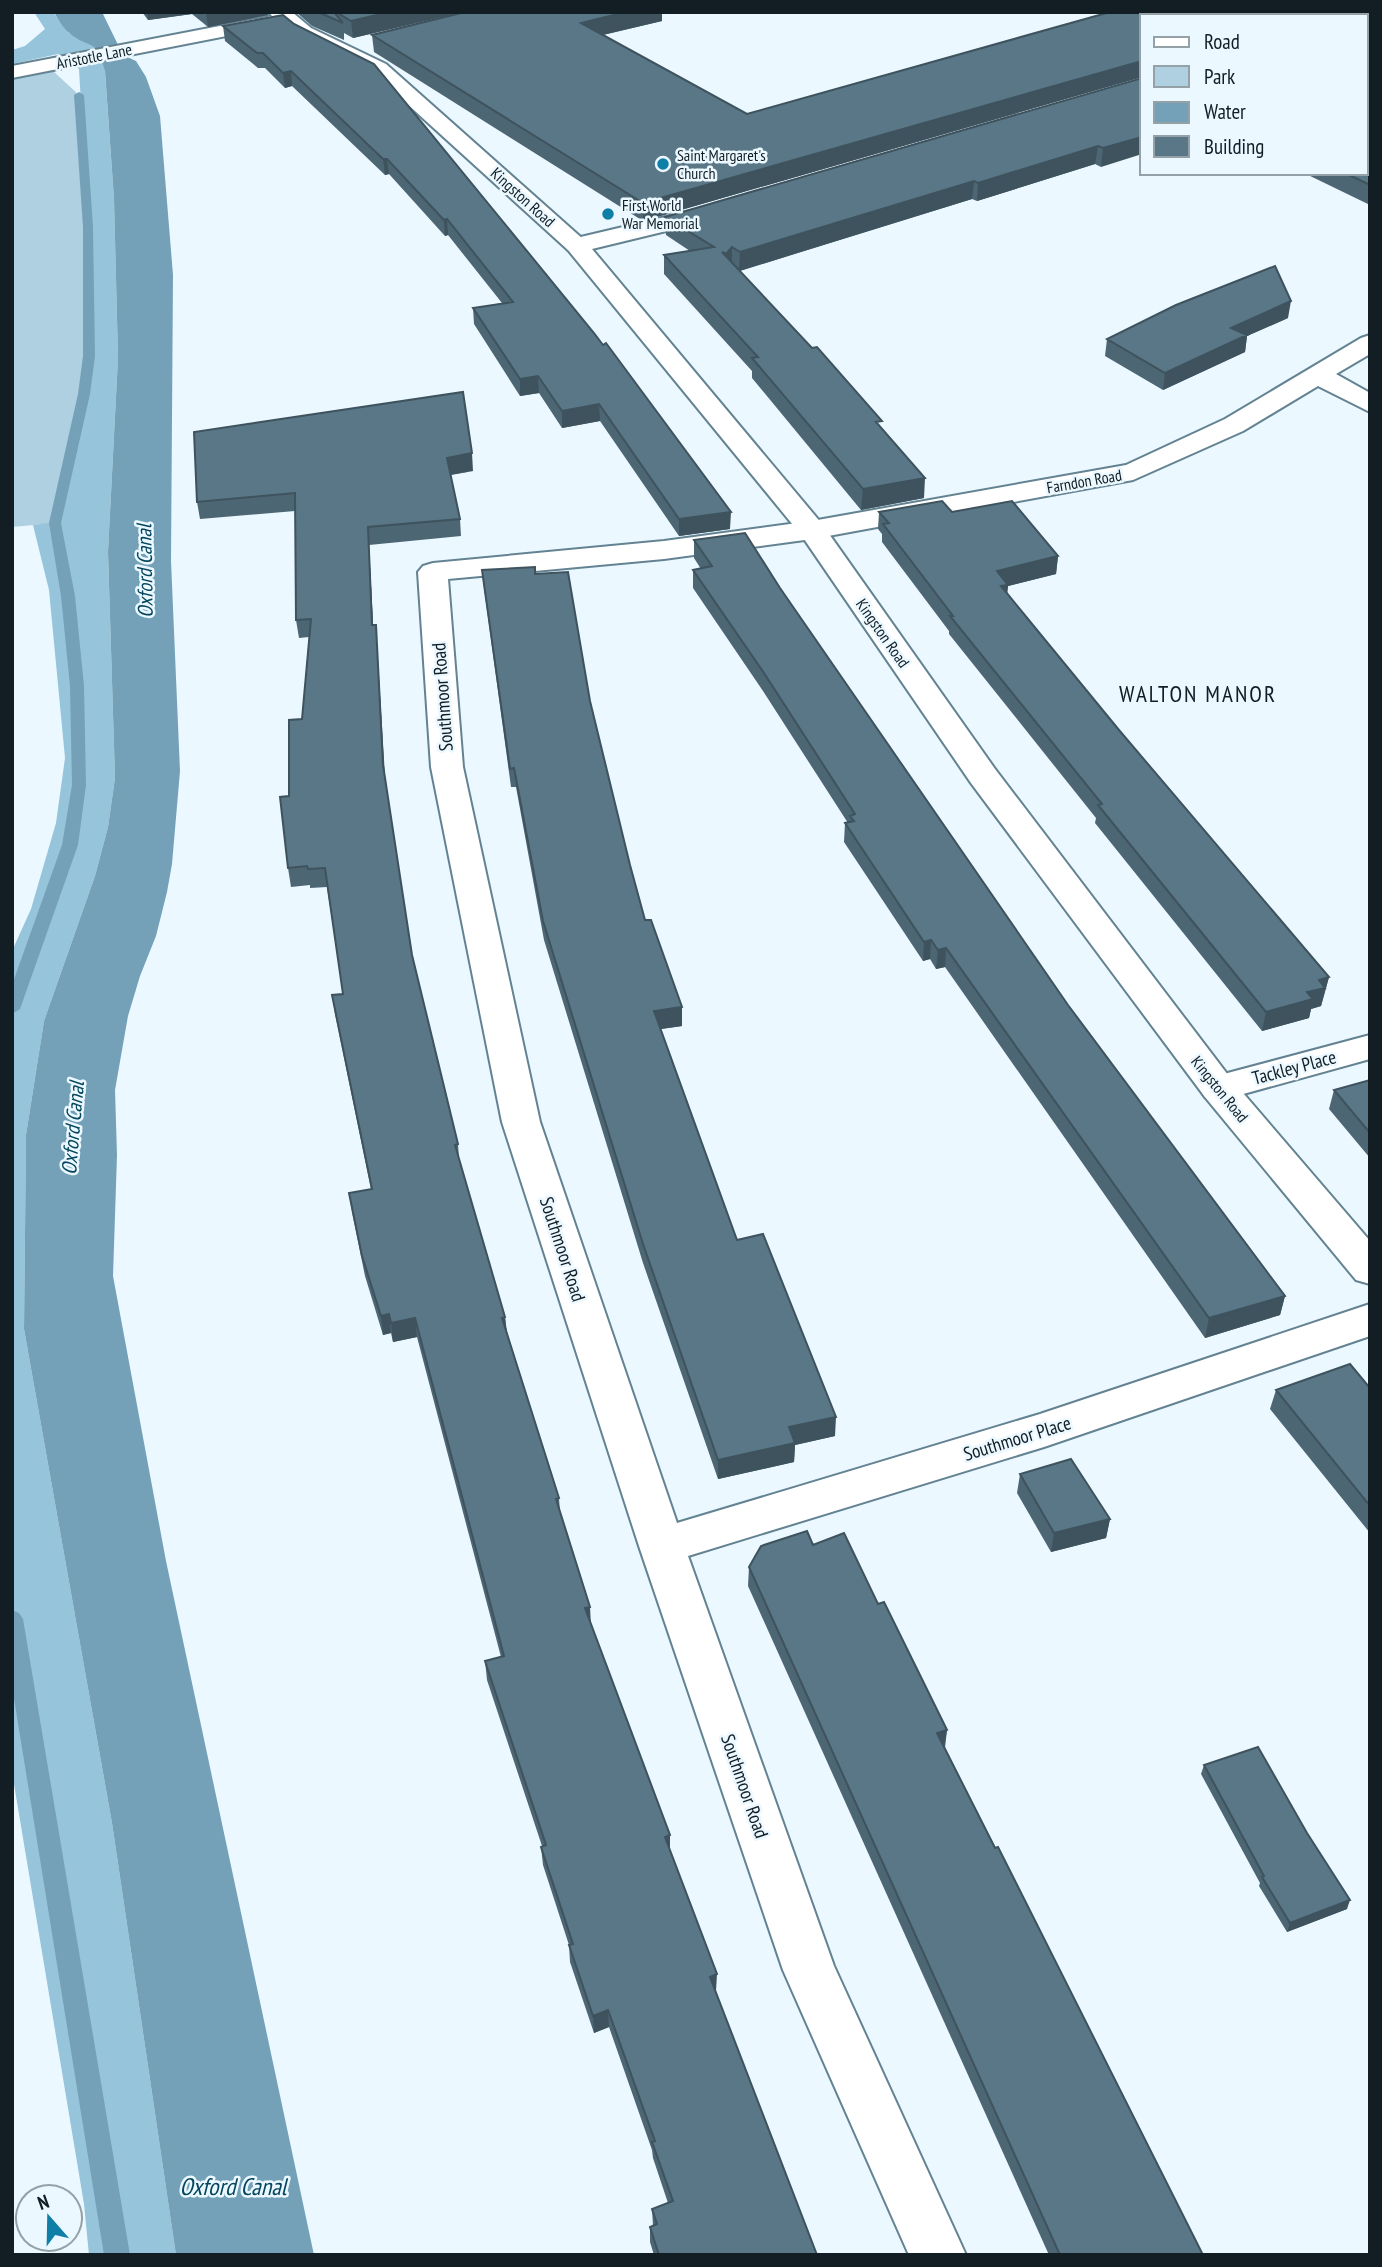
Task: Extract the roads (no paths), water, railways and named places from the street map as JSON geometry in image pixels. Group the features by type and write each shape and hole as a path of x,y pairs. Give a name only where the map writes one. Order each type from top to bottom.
{"street":[{"name":"Aristotle Lane","path":"12,72 290,21"},
{"name":"Kingston Road","path":"290,21 379,68 576,245 812,530 983,776 1218,1088 1370,1269"},
{"path":"342,50 376,42"},
{"path":"576,245 670,225 732,206"},
{"name":"Farndon Road","path":"812,530 1133,472 1234,425 1370,344"},
{"path":"1318,375 1370,404"},
{"name":"Southmoor Road","path":"812,530 664,550 433,572 447,767 521,1122 662,1546 809,1970 937,2255"},
{"name":"Tackley Place","path":"1218,1088 1370,1046"},
{"name":"Southmoor Place","path":"662,1546 1044,1430 1370,1320"}],"water":[{"name":"Oxford Canal","path":"54,12 102,12 123,55 136,61 146,77 160,116 173,275 171,561 180,771 167,892 156,936 128,1016 115,1090 117,1155 113,1276 166,1561 314,2255 176,2255 112,1823 24,1329 26,1135 44,1021 95,876 108,827 115,778 108,552 118,358 114,199 105,71 95,48 67,31"}],"waterway":[{"path":"12,1009 70,845 79,785 77,686 68,596 55,523 84,394 89,356 88,227 79,95"},
{"path":"12,1619 117,2255"}],"place":[{"name":"Saint Margaret's Church","path":"663,164"},
{"name":"First World War Memorial","path":"608,214"}],"district":[{"name":"WALTON MANOR","path":"1198,694"}]}
